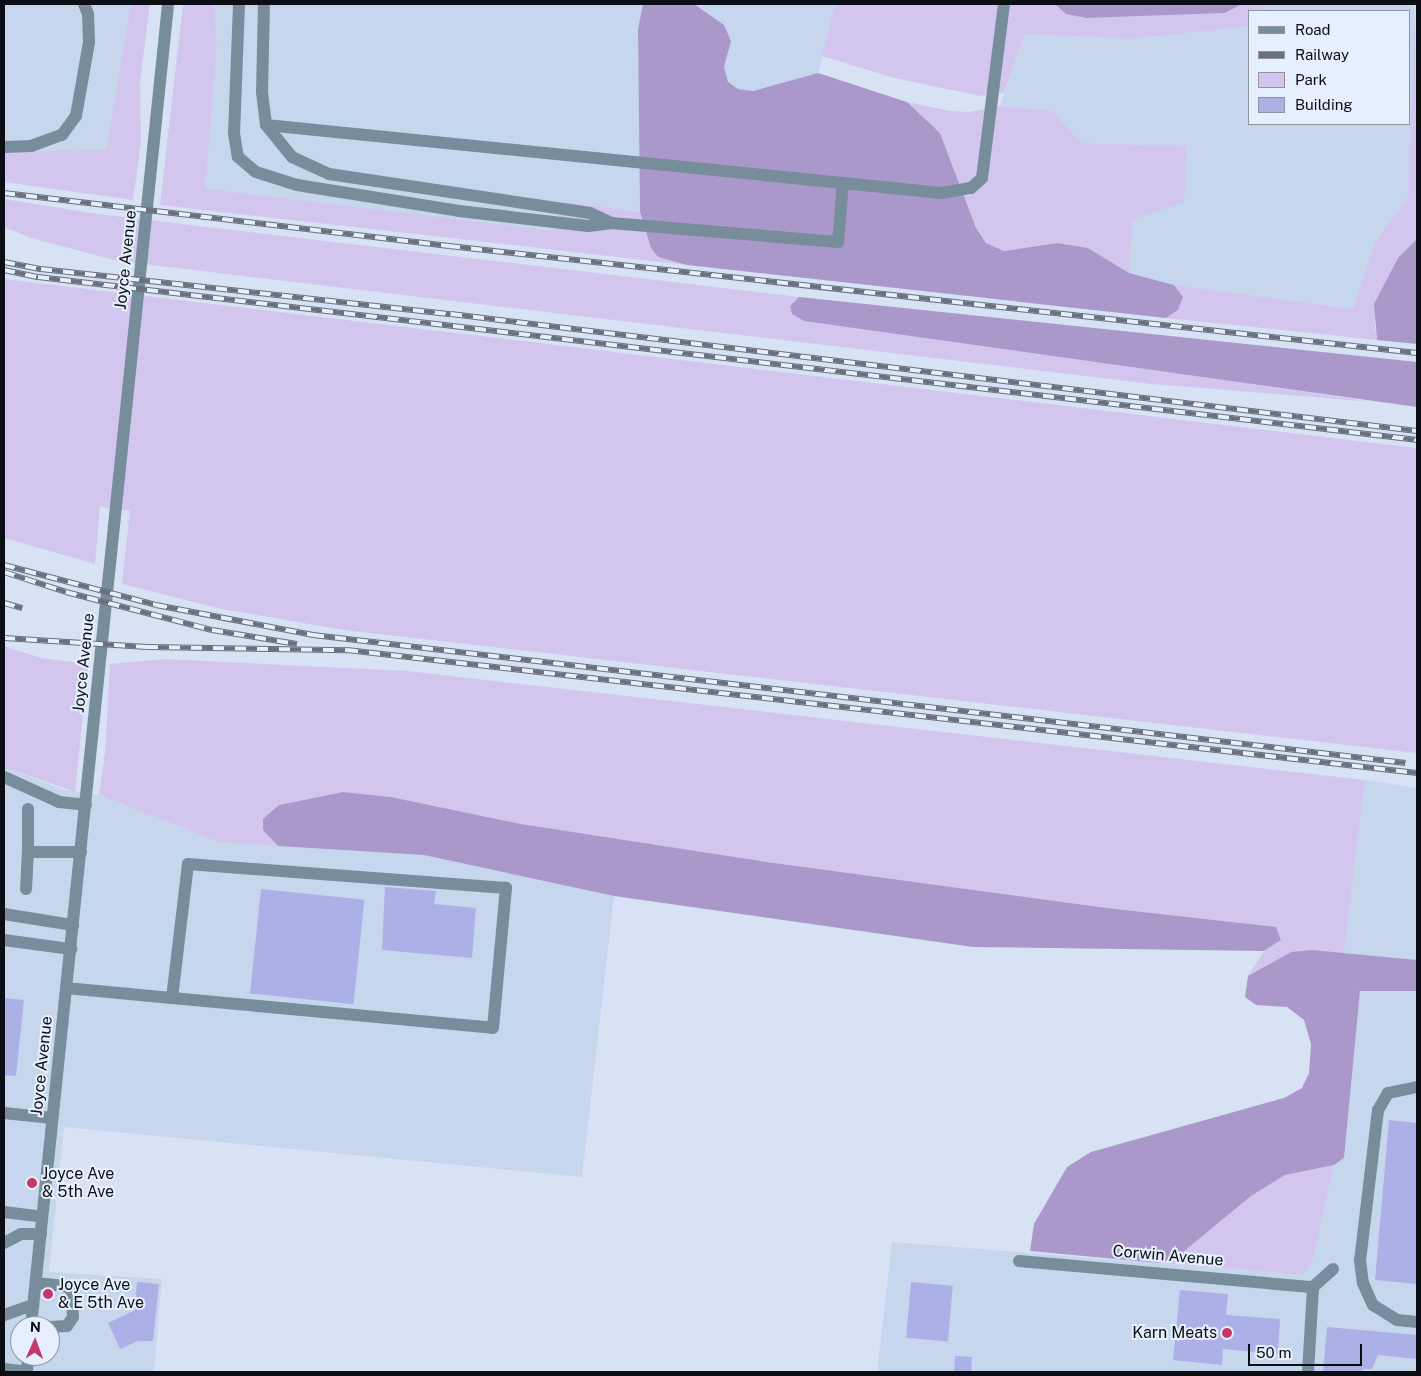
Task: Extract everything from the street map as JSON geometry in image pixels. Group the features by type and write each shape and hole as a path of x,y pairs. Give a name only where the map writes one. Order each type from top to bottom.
{"street":[{"path":"4,147 31,146 62,135 76,116 89,42 88,14 84,4"},
{"name":"Joyce Avenue","path":"32,1316 168,4"},
{"path":"239,4 234,133 238,157 256,172 297,185 459,211 588,226 611,223 838,242 843,183"},
{"path":"264,4 262,92 266,125 292,156 329,174 590,213 611,223"},
{"path":"266,125 942,193 971,188 982,178 1004,4"},
{"path":"4,777 58,802 86,805"},
{"path":"26,889 28,809"},
{"path":"28,852 81,852"},
{"path":"66,988 172,998 493,1028 506,888 188,864 172,998"},
{"path":"4,914 73,925"},
{"path":"4,940 71,949"},
{"path":"1417,1086 1388,1093 1378,1110 1360,1260 1363,1284 1373,1305 1397,1320 1417,1322"},
{"path":"4,1113 52,1118"},
{"path":"4,1212 42,1217"},
{"path":"4,1243 21,1234 41,1234"},
{"name":"Corwin Avenue","path":"1019,1261 1313,1287"},
{"path":"1308,1372 1313,1287 1333,1269"},
{"path":"36,1283 72,1290 73,1317 67,1326 60,1326"},
{"path":"4,1315 33,1305"},
{"path":"4,1370 27,1372"}],"shaded area":[{"path":"4,4 131,4 106,150 4,152"},
{"path":"214,4 643,4 638,29 640,212 562,201 556,231 204,189 217,45"},
{"path":"643,4 694,4 724,25 731,41 724,67 728,82 738,89 753,91 818,73 907,102 940,133 976,228 986,243 1004,251 1057,243 1088,248 1129,273 1174,285 1183,297 1178,310 1166,318 687,265 658,257 651,248 640,212 638,29"},
{"path":"694,4 835,4 818,73 753,91 738,89 728,82 724,67 730,41 724,25"},
{"path":"1055,4 1242,4 1225,13 1086,18 1066,14"},
{"path":"1266,4 1415,4 1411,115 1411,10 1265,10"},
{"path":"1248,26 1248,125 1411,125 1408,198 1375,243 1353,309 1174,285 1129,273 1133,219 1187,146 1081,143 1053,111 1000,106 1025,34 1132,39"},
{"path":"1417,239 1417,344 1377,340 1374,304 1398,258"},
{"path":"799,297 1417,362 1417,407 804,321 792,314 790,306"},
{"path":"4,767 64,790 99,795 219,842 424,855 614,896 582,1177 64,1127 49,1272 162,1279 154,1372 4,1372"},
{"path":"1365,780 1417,788 1417,960 1344,953"},
{"path":"343,792 391,797 521,824 767,862 1107,908 1276,927 1281,940 1264,951 973,947 614,896 424,855 278,846 263,830 263,819 279,805"},
{"path":"1312,950 1417,960 1417,991 1360,991 1344,1158 1334,1165 1285,1175 1251,1196 1177,1257 1159,1263 1030,1251 1034,1224 1067,1167 1091,1152 1284,1098 1302,1088 1309,1073 1311,1044 1304,1020 1287,1007 1256,1005 1245,997 1248,976 1291,952"},
{"path":"1360,991 1417,991 1417,1372 877,1372 892,1242 1303,1275 1313,1259 1334,1165 1344,1158"}],"green space":[{"path":"131,4 150,4 140,81 141,142 133,200 4,182 4,152 106,150"},
{"path":"183,4 214,4 217,45 205,189 556,231 561,201 640,212 651,247 658,257 687,265 160,205"},
{"path":"835,4 1055,4 1066,14 1086,18 1225,13 1242,4 1266,4 1265,10 1248,10 1248,26 1132,39 1025,34 1004,93 981,96 894,78 822,56"},
{"path":"1415,4 1417,239 1398,258 1374,322 1377,340 1166,318 1178,310 1183,297 1174,285 1353,309 1375,243 1408,197"},
{"path":"907,102 950,111 969,112 1000,106 1053,111 1081,143 1187,146 1184,202 1133,219 1129,273 1088,248 1057,243 1004,251 986,243 976,228 940,133"},
{"path":"4,199 98,214 799,297 790,306 1138,367 1373,402 1152,384 118,261 31,238 4,227"},
{"path":"4,279 1417,448 1417,753 344,630 217,608 122,584 130,511 100,507 95,564 4,538"},
{"path":"4,646 41,658 88,664 75,792 4,767"},
{"path":"164,659 407,671 1365,780 1344,953 1291,952 1248,976 1264,951 1281,940 1276,927 1107,908 767,862 521,824 391,797 343,792 279,805 263,820 263,830 278,846 219,842 99,795 105,753 110,664"},
{"path":"1334,1165 1313,1259 1303,1275 1159,1263 1177,1256 1251,1196 1285,1175"}],"building":[{"path":"385,887 436,891 434,904 476,908 472,958 382,950"},
{"path":"261,889 364,900 353,1004 250,993"},
{"path":"4,998 24,1000 16,1076 4,1075"},
{"path":"1389,1120 1417,1123 1417,1284 1375,1280"},
{"path":"137,1282 159,1284 153,1341 138,1341 120,1349 108,1323 135,1310"},
{"path":"911,1282 953,1286 948,1341 906,1338"},
{"name":"Karn Meats","path":"1180,1290 1228,1294 1226,1315 1280,1319 1278,1354 1223,1349 1222,1365 1173,1360"},
{"path":"1327,1327 1417,1335 1416,1359 1378,1355 1372,1369 1363,1369 1363,1372 1323,1372"},
{"path":"955,1356 972,1357 971,1372 954,1372"}],"railway":[{"path":"4,193 449,246 1417,353"},
{"path":"4,262 41,269 451,314 1417,431"},
{"path":"4,270 38,277 1417,440"},
{"path":"4,565 156,605 313,635 1406,763"},
{"path":"4,572 66,592 212,630 297,644"},
{"path":"4,603 22,608"},
{"path":"4,638 147,647 347,650 1417,773"}],"place":[{"name":"Joyce Ave & 5th Ave","path":"32,1183"},
{"name":"Joyce Ave & E 5th Ave","path":"48,1294"},
{"name":"Karn Meats","path":"1227,1333"}]}
